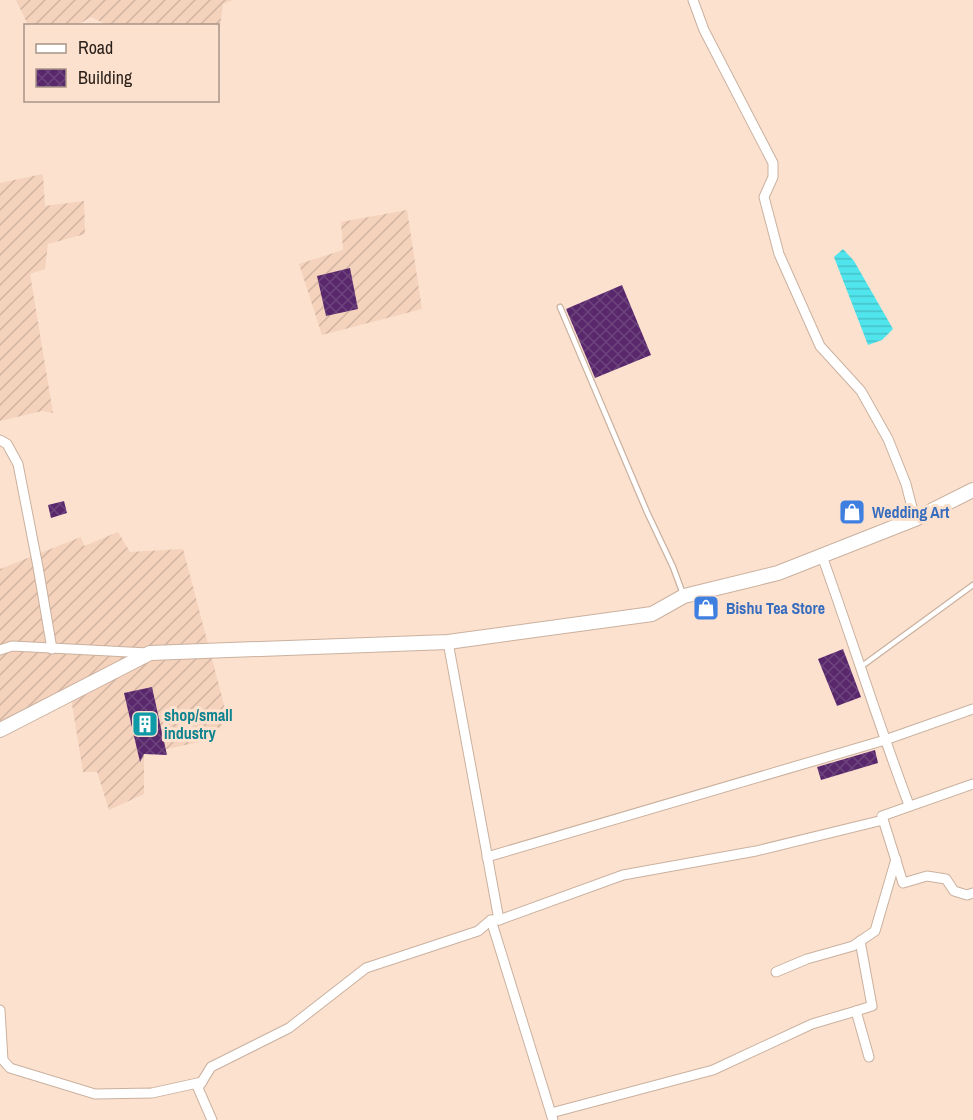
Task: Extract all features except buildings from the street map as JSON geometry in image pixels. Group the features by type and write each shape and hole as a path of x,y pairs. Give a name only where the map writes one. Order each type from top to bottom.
{"main road":[{"path":"0,730 150,654 448,642 652,614 684,596 778,573 915,519 973,490"}],"street":[{"path":"693,0 704,30 773,163 773,177 764,197 779,254 820,346 861,391 888,439 906,484 915,519"},
{"path":"0,440 7,444 18,464 52,649"},
{"path":"822,556 909,805"},
{"path":"448,642 487,857 495,920 552,1116 713,1070 812,1024 872,1006 860,941"},
{"path":"0,650 12,646 150,654"},
{"path":"487,857 885,740 973,709"},
{"path":"973,784 882,816 903,883 927,876 946,879 954,891 967,895 973,893"},
{"path":"212,1120 198,1088 211,1067 289,1028 366,968 478,931 495,920 623,875 756,851 883,820"},
{"path":"776,972 807,959 854,946 874,931 896,859"},
{"path":"0,1010 2,1060 10,1068 95,1094 152,1093 202,1082"},
{"path":"856,1011 869,1057"}],"lane":[{"path":"560,307 684,596"},
{"path":"862,666 973,585"}],"shaded area":[{"path":"16,0 233,0 223,4 219,32 219,24 106,24 91,17 79,24 28,24"},
{"path":"43,174 45,206 84,201 85,234 48,244 45,269 30,274 53,413 42,411 0,421 0,183"},
{"path":"407,210 422,309 322,335 299,264 343,250 341,222"},
{"path":"118,532 130,552 183,549 227,716 213,739 144,754 144,794 109,810 97,772 83,772 71,698 0,732 0,569 81,537 84,546"}],"water":[{"path":"843,249 854,261 893,329 882,340 868,345 834,257"}],"place":[{"name":"Wedding Art","path":"852,512"},
{"name":"Bishu Tea Store","path":"706,608"},
{"name":"shop/small industry","path":"145,724"}]}
